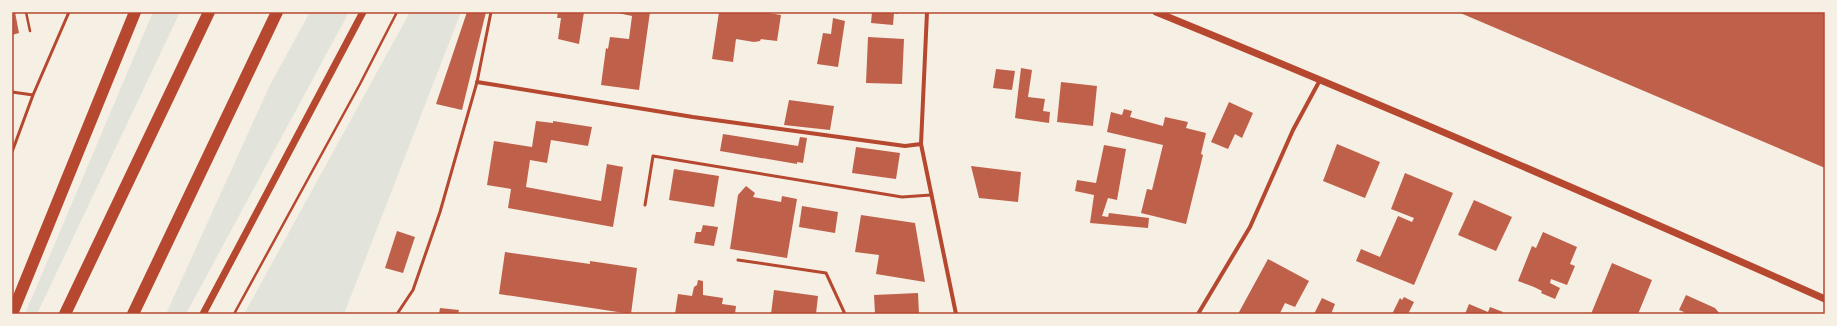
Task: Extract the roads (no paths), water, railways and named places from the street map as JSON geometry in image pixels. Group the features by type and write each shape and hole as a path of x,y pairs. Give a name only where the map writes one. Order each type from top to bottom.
{"highway":[{"path":"12,314 135,12"},
{"path":"65,314 209,12"},
{"path":"133,314 277,12"}],"street":[{"path":"203,314 364,12"},
{"path":"927,12 922,144 956,314"},
{"path":"1156,12 1642,217 1825,299"},
{"path":"1198,314 1250,227 1293,130 1320,80"},
{"path":"477,82 700,118 905,146 922,144"}],"lane":[{"path":"12,152 32,95 69,12"},
{"path":"397,314 412,290 426,255 477,82 491,12"},
{"path":"12,92 32,95"},
{"path":"645,205 653,156 902,197 931,195"},
{"path":"738,260 826,273 844,314"}]}
